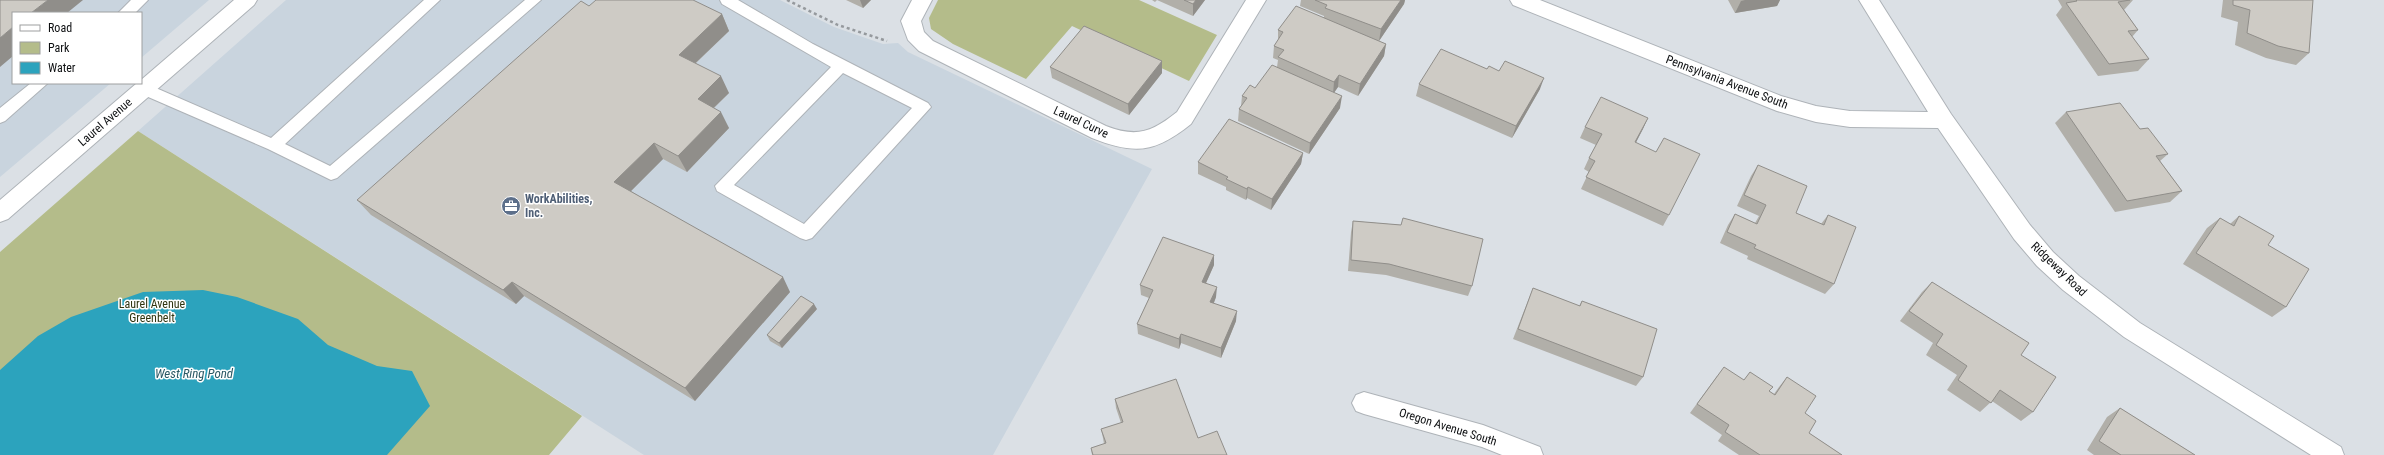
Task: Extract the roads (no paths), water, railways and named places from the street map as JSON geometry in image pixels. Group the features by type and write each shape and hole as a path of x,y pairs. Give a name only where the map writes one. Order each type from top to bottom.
{"street":[{"name":"Laurel Avenue","path":"0,213 247,0"},
{"name":"Laurel Curve","path":"922,0 911,21 915,35 926,46 1099,132 1117,139 1146,141 1170,129 1184,118 1256,0"},
{"name":"Pennsylvania Avenue South","path":"1520,0 1744,91 1803,110 1850,119 1944,120"},
{"name":"Ridgeway Road","path":"1869,0 1944,120 2022,232 2045,259 2071,283 2132,330 2332,455"},
{"name":"Oregon Avenue South","path":"1364,403 1483,436 1531,455"}],"lane":[{"path":"126,12 141,0"},
{"path":"273,144 432,0"},
{"path":"144,89 216,122 273,144 331,174 534,0"},
{"path":"728,0 842,65 923,107 806,234 723,186 842,65"},
{"path":"0,117 40,84"}],"water":[{"name":"West Ring Pond","path":"203,290 237,297 298,319 328,345 377,366 412,371 430,406 387,455 0,455 0,370 38,336 71,317 143,292"}],"place":[{"name":"WorkAbilities, Inc.","path":"511,206"}],"park label":[{"name":"Laurel Avenue Greenbelt","path":"152,311"}]}
